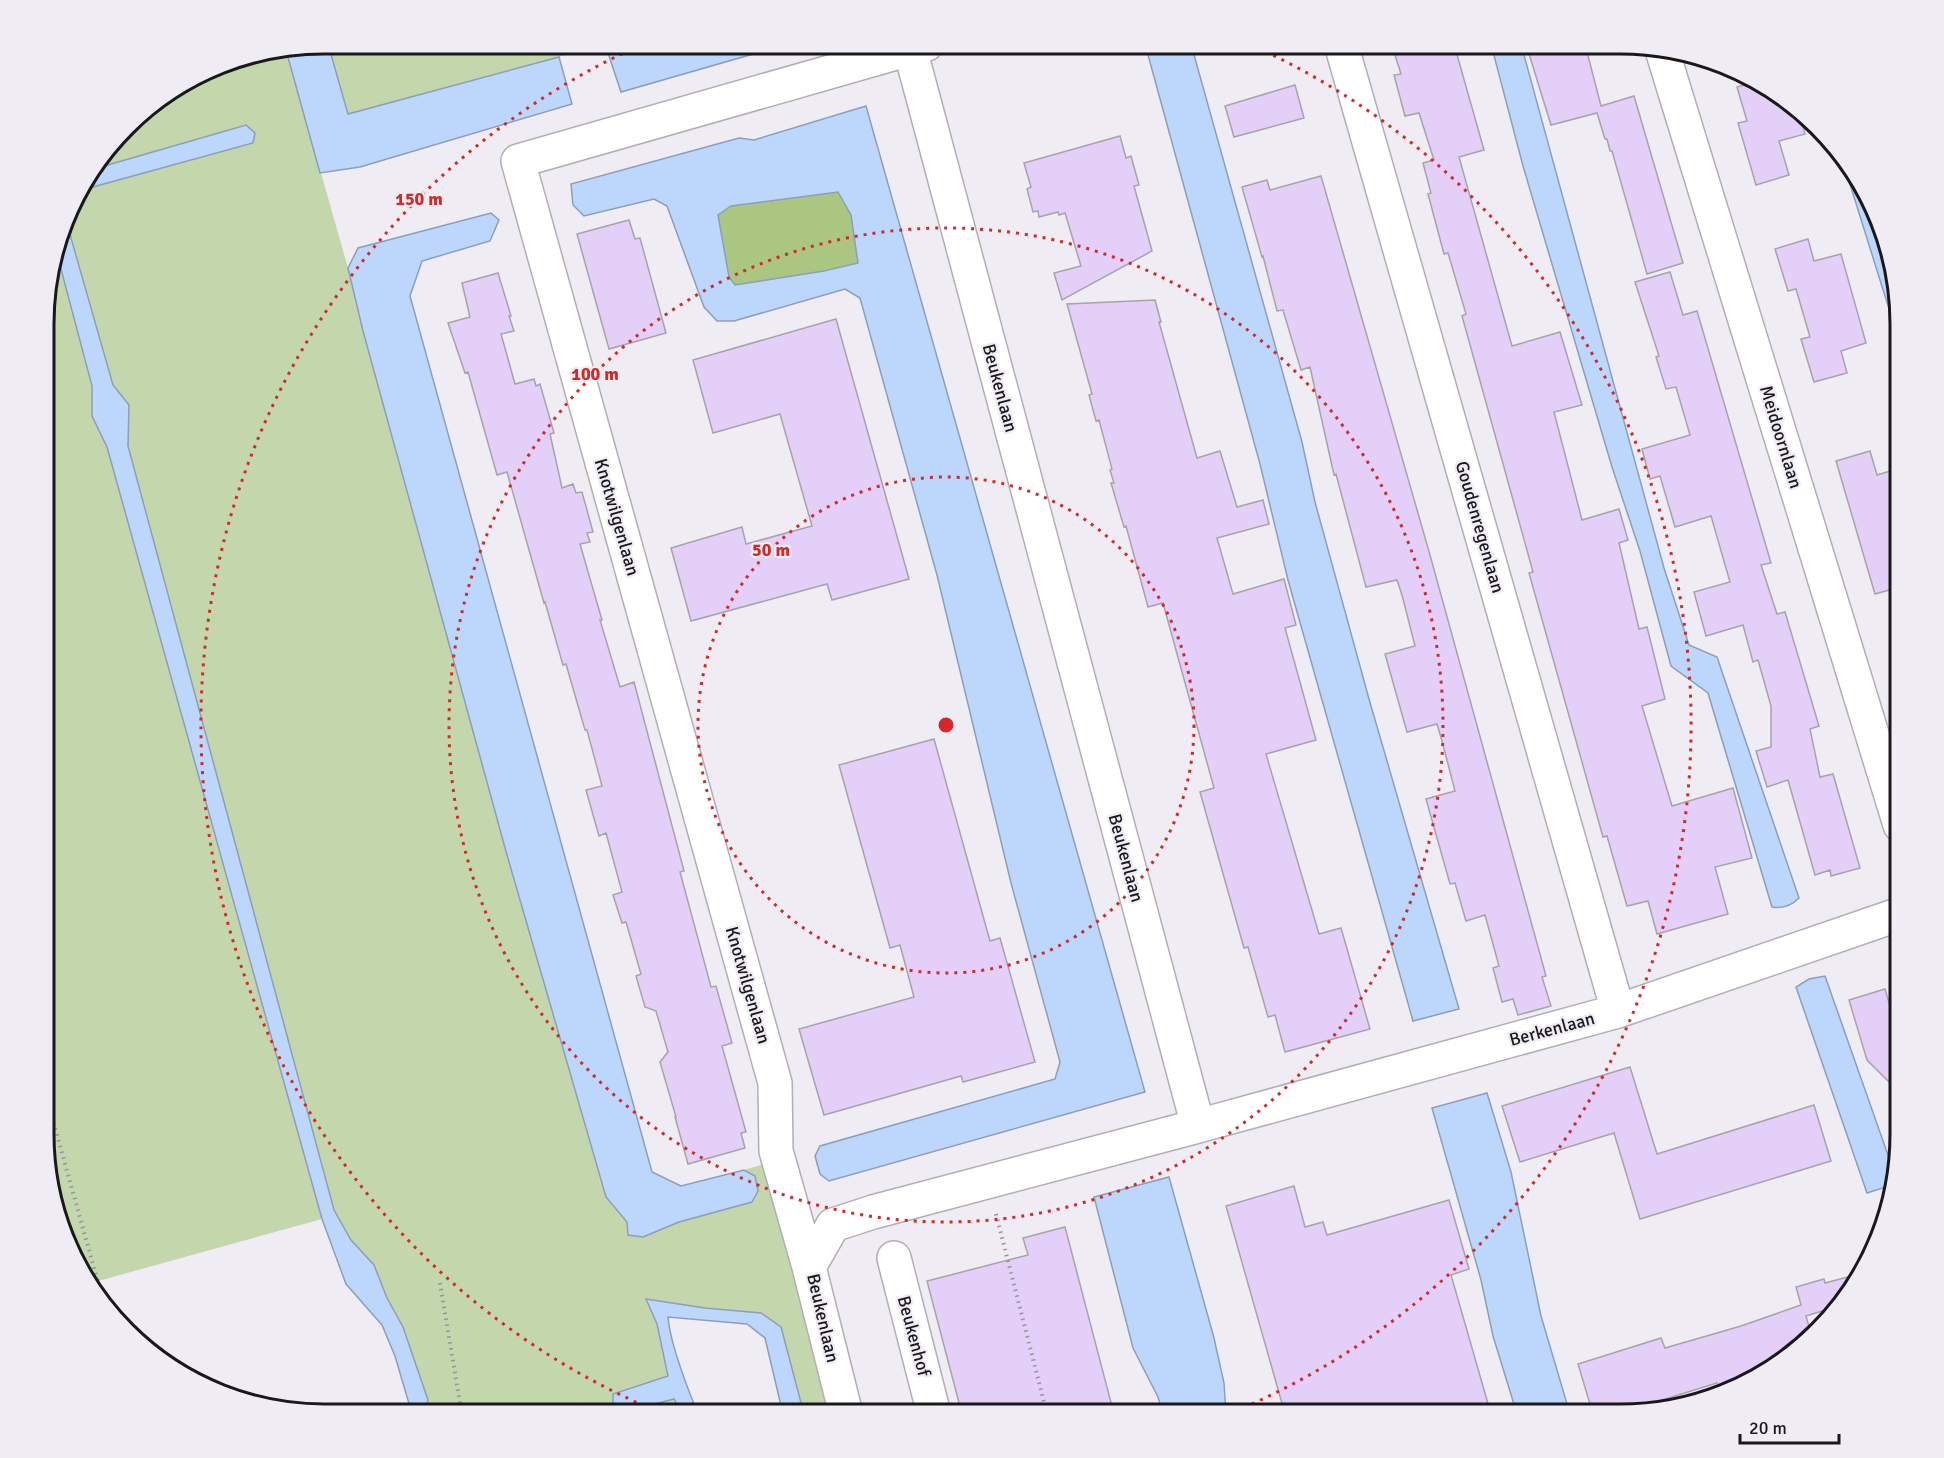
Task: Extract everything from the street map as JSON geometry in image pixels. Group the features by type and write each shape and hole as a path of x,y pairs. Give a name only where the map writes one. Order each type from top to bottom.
{"street":[{"name":"Knotwilgenlaan","path":"810,1267 776,1151 775,1083 518,161 890,54"},
{"name":"Beukenlaan","path":"844,1404 810,1267 833,1225 873,1212 1198,1126 920,54"},
{"name":"Goudenregenlaan","path":"1344,54 1618,1011"},
{"name":"Meidoornlaan","path":"1664,58 1890,792"},
{"name":"Berkenlaan","path":"1198,1126 1618,1011 1890,917"},
{"name":"Beukenhof","path":"894,1258 931,1404"}],"path":[{"path":"54,1124 97,1280"},
{"path":"988,1182 1044,1404"},
{"path":"440,1283 460,1404"}],"green space":[{"path":"331,54 568,54 559,57 348,114"},
{"path":"288,56 348,268 363,331 507,855 606,1197 643,1237 679,1222 755,1177 744,1170 767,1163 826,1404 801,1404 781,1327 761,1313 647,1300 657,1324 668,1377 613,1394 613,1404 584,1404 582,1402 575,1404 421,1404 403,1327 387,1298 374,1265 351,1240 334,1210 128,446 129,405 113,385 69,234 91,187 253,143 246,125 106,166 121,146 146,121 189,90 237,68"},
{"path":"838,191 851,215 858,263 824,271 735,285 729,277 717,215 731,206"},
{"path":"60,266 92,387 92,416 107,447 322,1219 98,1281 69,1223 59,1187 54,1134 54,324"},
{"path":"675,1399 677,1404 656,1404"}],"water":[{"path":"331,54 348,114 559,57 572,104 360,167 320,173 288,56"},
{"path":"608,54 753,54 621,92"},
{"path":"1148,54 1194,54 1302,442 1315,502 1369,699 1459,1009 1413,1021 1288,580 1260,464"},
{"path":"1494,54 1524,54 1664,568 1689,645 1717,657 1799,898 1787,906 1772,907 1708,693 1671,666 1640,551 1612,467 1523,166"},
{"path":"866,106 1145,1092 829,1181 820,1174 815,1156 820,1146 1055,1079 1060,1062 1011,883 937,575 860,298 845,289 734,321 717,321 704,307 667,206 654,199 584,216 573,205 571,184 739,138 754,140","holes":["838,192 851,215 858,263 824,271 735,285 729,277 718,215 731,206"]},
{"path":"246,125 255,133 253,143 91,187 106,166"},
{"path":"1849,182 1876,237 1885,271 1889,309"},
{"path":"491,213 499,220 490,241 422,261 410,296 652,1172 681,1186 744,1170 755,1176 758,1191 752,1202 679,1222 643,1237 628,1235 627,1222 606,1197 507,855 363,331 348,268 358,248"},
{"path":"70,233 113,385 129,405 128,446 334,1210 351,1240 374,1265 387,1298 403,1327 428,1400 426,1404 409,1404 395,1356 382,1325 346,1284 322,1219 107,447 92,416 92,386 60,266"},
{"path":"1825,976 1889,1157 1885,1187 1867,1193 1796,987 1809,979"},
{"path":"1487,1093 1511,1172 1541,1316 1567,1404 1514,1404 1493,1336 1481,1280 1432,1108"},
{"path":"1169,1177 1214,1338 1224,1383 1225,1404 1160,1404 1133,1348 1094,1197"},
{"path":"646,1299 705,1308 761,1313 781,1327 801,1404 781,1404 765,1338 747,1324 668,1317 675,1352 694,1404 677,1404 674,1399 655,1404 613,1404 613,1394 668,1376 657,1324"}],"building":[{"path":"1457,54 1484,150 1459,157 1512,346 1560,332 1582,405 1554,412 1582,520 1619,509 1628,540 1619,543 1639,629 1647,627 1665,699 1642,706 1672,806 1733,788 1752,858 1715,867 1728,914 1657,934 1648,901 1627,906 1607,836 1603,837 1529,573 1533,572 1462,316 1466,314 1448,253 1444,254 1428,194 1431,193 1423,163 1434,160 1419,113 1405,116 1394,75 1401,74 1395,55"},
{"path":"1529,54 1588,54 1601,106 1634,96 1683,263 1647,274 1612,151 1605,139 1597,113 1551,125"},
{"path":"1295,85 1304,118 1234,137 1225,106"},
{"path":"1745,85 1755,90 1803,125 1805,134 1779,141 1789,175 1756,185 1738,123 1747,121 1737,87"},
{"path":"1120,136 1126,158 1131,156 1139,185 1134,186 1152,251 1062,300 1054,273 1081,266 1065,213 1059,215 1058,212 1039,217 1038,211 1033,212 1027,189 1031,187 1024,163"},
{"path":"1321,176 1430,555 1546,976 1542,977 1551,1006 1518,1015 1513,999 1502,1002 1493,968 1499,966 1485,915 1466,921 1455,883 1450,884 1426,799 1455,791 1442,741 1437,724 1407,732 1385,654 1415,646 1402,595 1397,580 1366,587 1336,474 1334,475 1310,367 1301,370 1283,310 1277,311 1242,187 1267,180 1270,190"},
{"path":"629,220 635,239 640,238 666,333 609,349 577,234"},
{"path":"1808,239 1814,261 1841,254 1866,343 1841,351 1847,373 1814,382 1801,339 1810,337 1796,289 1788,291 1775,249"},
{"path":"1670,272 1683,315 1697,311 1771,563 1761,565 1777,614 1785,612 1819,726 1810,729 1820,777 1833,774 1860,868 1831,876 1830,870 1815,875 1788,780 1767,787 1756,751 1771,747 1771,706 1758,660 1753,662 1743,625 1706,636 1694,592 1730,582 1711,516 1675,527 1660,476 1650,479 1642,449 1690,435 1676,387 1666,389 1656,357 1659,356 1635,282"},
{"path":"498,273 514,331 501,334 515,384 534,379 536,386 540,384 554,433 550,434 562,488 573,484 576,493 582,492 593,532 587,533 590,542 580,544 602,620 600,620 620,687 634,682 684,871 680,872 711,987 716,986 732,1043 722,1046 746,1132 741,1133 745,1148 688,1164 660,1062 668,1052 656,1011 645,1007 636,976 641,974 626,922 622,923 613,895 622,892 606,833 599,836 586,790 602,786 587,730 585,730 566,664 563,665 507,472 497,475 468,372 465,373 448,323 470,317 462,283"},
{"path":"1155,300 1197,458 1220,451 1237,507 1263,500 1269,524 1217,538 1233,594 1284,579 1296,625 1285,628 1316,740 1266,754 1319,934 1341,928 1370,1029 1285,1052 1275,1015 1268,1017 1248,947 1244,948 1200,792 1214,788 1163,603 1148,607 1126,526 1124,527 1111,483 1114,483 1110,470 1112,469 1099,420 1096,421 1089,395 1092,394 1067,304"},
{"path":"836,319 909,579 832,600 827,584 691,621 671,548 742,527 746,544 812,526 780,414 713,433 693,360"},
{"path":"1870,451 1877,475 1890,471 1890,590 1875,594 1836,461"},
{"path":"934,739 990,941 1000,938 1035,1062 963,1082 961,1076 824,1115 799,1029 914,997 900,945 890,948 839,765"},
{"path":"1885,989 1890,1006 1890,1083 1867,1060 1849,1000"},
{"path":"1630,1067 1657,1154 1814,1105 1831,1161 1640,1219 1614,1133 1520,1162 1502,1106"},
{"path":"1294,1186 1305,1227 1323,1222 1327,1235 1449,1200 1469,1269 1451,1275 1488,1404 1282,1404 1226,1206"},
{"path":"1065,1227 1111,1404 959,1404 927,1281 1028,1255 1023,1238"},
{"path":"1849,1277 1824,1310 1806,1316 1809,1327 1755,1368 1718,1385 1717,1383 1657,1402 1590,1404 1578,1364 1661,1338 1665,1348 1741,1326 1801,1305 1796,1287 1824,1279 1825,1283"}]}
